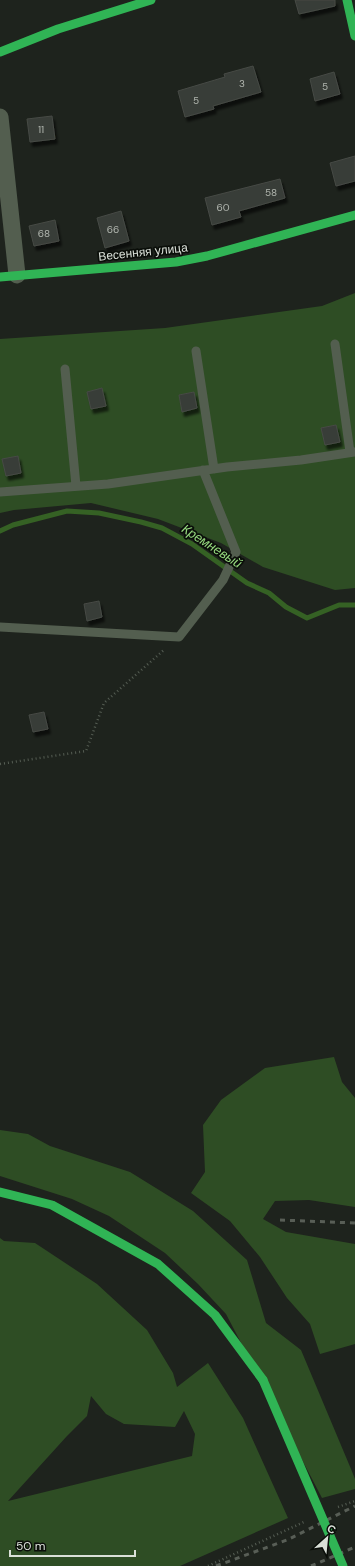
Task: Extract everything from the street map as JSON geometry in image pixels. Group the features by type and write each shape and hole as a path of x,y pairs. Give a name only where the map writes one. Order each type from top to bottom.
{"street":[{"path":"0,52 58,29 152,0"},
{"path":"346,0 355,36"},
{"path":"0,117 17,275"},
{"name":"Весенняя улица","path":"0,277 176,262 207,256 355,215"},
{"path":"0,1192 52,1205 158,1264 215,1315 263,1380 343,1566"}],"lane":[{"path":"0,492 108,484 203,470 352,452 335,344"},
{"path":"196,351 214,469"},
{"path":"66,369 76,486"},
{"path":"0,627 179,637 223,580 236,552 203,470"}],"path":[{"path":"0,764 86,751 104,703 179,637"},
{"path":"334,1508 355,1500"},
{"path":"208,1566 305,1521"}],"green space":[{"path":"355,293 355,588 335,590 263,567 221,543 158,519 91,503 14,510 0,513 0,339 165,328 322,306"},
{"path":"334,1057 342,1082 355,1098 355,1207 309,1200 275,1201 263,1219 286,1232 355,1244 355,1344 320,1354 310,1324 287,1298 260,1257 230,1221 191,1193 205,1172 203,1125 221,1100 265,1068"},
{"path":"0,1130 28,1134 50,1146 130,1172 193,1211 247,1260 266,1323 301,1350 355,1479 355,1489 322,1498 226,1314 198,1284 165,1253 109,1216 72,1199 0,1176"},
{"path":"0,1238 4,1241 35,1243 97,1284 147,1330 173,1373 177,1387 208,1363 243,1418 288,1518 180,1566 0,1566","holes":["91,1396 106,1414 124,1424 175,1427 184,1411 195,1434 192,1456 8,1501 87,1416"]}],"building":[{"path":"295,0 335,0 335,6 299,14"},
{"path":"253,66 261,92 213,106 214,109 185,117 178,91 225,77 224,74"},
{"path":"334,72 340,94 315,101 310,79"},
{"path":"52,116 55,139 30,142 27,119"},
{"path":"355,156 355,181 336,186 330,163"},
{"path":"280,179 285,198 239,211 241,217 212,225 205,198"},
{"path":"121,211 129,241 105,248 97,218"},
{"path":"55,220 59,241 34,246 29,226"},
{"path":"102,388 106,406 91,409 87,392"},
{"path":"194,392 197,408 182,412 179,395"},
{"path":"336,425 340,442 325,445 321,428"},
{"path":"18,456 21,473 6,476 2,459"},
{"path":"99,601 102,617 87,621 84,604"},
{"path":"44,712 48,729 33,732 29,715"}],"waterway":[{"name":"Кремневый","path":"0,531 13,525 67,511 99,513 162,528 192,544 247,583 269,593 286,607 307,618 339,605 355,605"}],"railway":[{"path":"280,1220 355,1223"},
{"path":"216,1566 287,1540 355,1506"},
{"path":"311,1566 355,1547"}],"traffic: fast":[{"path":"0,52 58,29 151,0"},
{"path":"347,0 355,36"},
{"path":"0,277 176,262 207,256 355,215"},
{"path":"0,1192 52,1205 158,1264 215,1315 263,1380"},
{"path":"263,1380 343,1566"}]}
